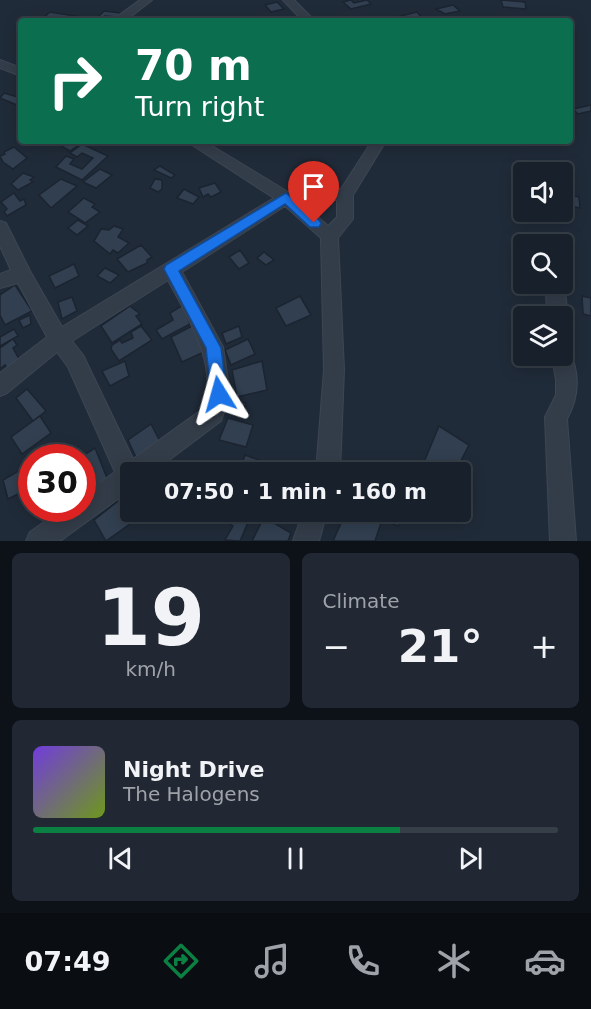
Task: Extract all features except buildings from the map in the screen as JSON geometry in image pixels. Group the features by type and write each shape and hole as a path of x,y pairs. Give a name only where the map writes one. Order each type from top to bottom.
{"street":[{"path":"121,18 147,0"},
{"path":"288,0 306,18"},
{"path":"0,64 18,71"},
{"path":"198,144 286,198 329,236"},
{"path":"329,462 334,370 329,236 345,219 345,195 377,144"},
{"path":"0,386 59,339 286,198 309,191 345,195"},
{"path":"0,227 22,274 59,339 76,361 126,462"},
{"path":"149,462 213,414 219,394 213,348 171,269"},
{"path":"0,281 22,274"},
{"path":"563,541 556,417 567,403 564,366"},
{"path":"39,541 120,484"},
{"path":"306,541 312,522"}],"route":[{"path":"219,394 213,348 171,269 286,198 314,223"}]}
